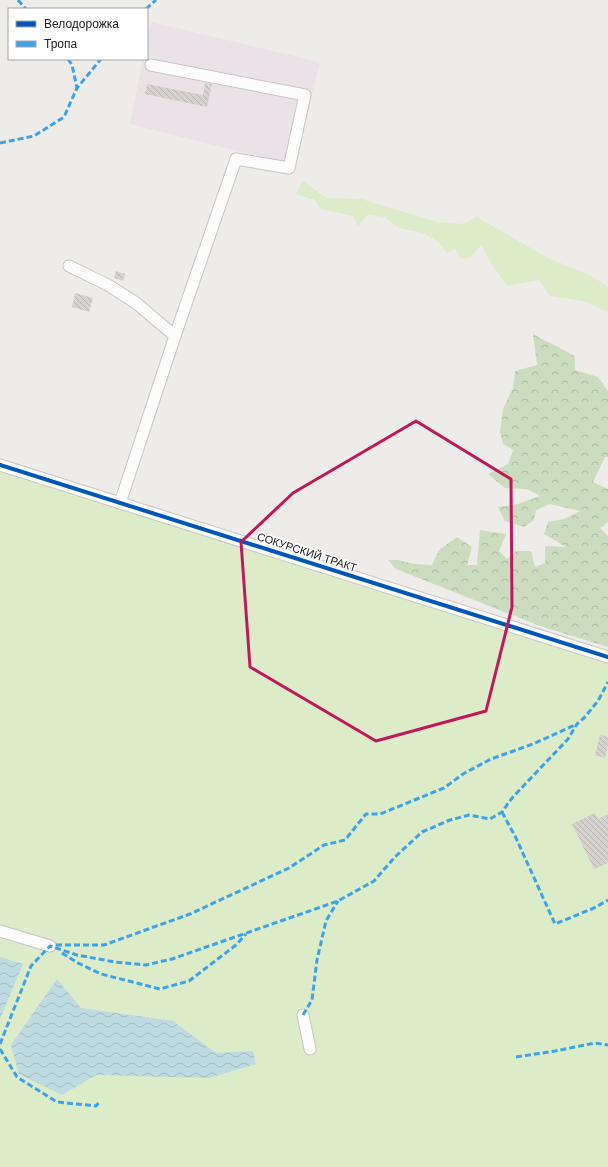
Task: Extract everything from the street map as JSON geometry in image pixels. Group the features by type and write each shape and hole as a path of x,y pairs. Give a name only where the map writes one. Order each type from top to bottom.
{"street":[{"path":"120,503 174,336 236,159 289,168 305,95 151,65"},
{"path":"69,266 108,285 136,303 174,336"},
{"name":"СОКУРСКИЙ ТРАКТ","path":"0,465 608,657"},
{"path":"0,931 50,946"},
{"path":"303,1014 310,1049"}],"highlighted area":[{"path":"416,421 511,479 512,607 486,711 376,741 250,667 241,542 293,493"}],"shaded area":[{"path":"151,22 320,62 294,165 130,124 143,60 148,60 148,36"}],"green space":[{"path":"302,180 326,198 361,199 437,222 463,224 477,217 548,258 590,275 608,287 608,312 583,301 550,296 539,280 507,286 481,245 471,257 461,259 455,249 447,253 438,242 424,233 399,228 385,217 368,215 358,226 353,216 321,209 315,200 296,194"},
{"path":"533,334 575,356 575,370 598,377 608,391 608,457 605,457 593,482 608,489 608,522 600,528 608,536 608,647 540,626 396,569 388,560 432,565 439,550 457,537 472,547 467,565 477,565 480,530 506,534 499,551 507,559 516,551 531,551 535,567 545,563 545,546 566,547 544,534 548,522 564,519 580,511 550,504 536,510 534,520 524,527 505,521 498,507 518,504 540,496 527,489 505,488 488,474 508,464 513,450 503,444 500,432 503,409 513,388 515,371 537,365"},
{"path":"0,465 608,657 608,1167 0,1167"}],"water":[{"path":"0,957 23,964 0,1019"},
{"path":"57,979 81,1008 173,1021 216,1053 253,1051 256,1064 209,1078 96,1075 62,1095 19,1074 11,1045"}],"building":[{"path":"205,83 212,84 207,107 145,94 147,84 203,95"},
{"path":"116,271 125,274 123,281 114,278"},
{"path":"75,293 93,298 89,312 72,307"},
{"path":"600,735 608,737 605,758 595,755"},
{"path":"595,813 598,819 608,814 608,863 594,869 572,824"}],"marked path":[{"path":"18,0 25,8"},
{"path":"147,8 156,0"},
{"path":"69,60 72,65 77,88"},
{"path":"0,143 34,136 64,117 77,88 100,60"},
{"path":"0,1044 31,966 50,946 77,955 115,962 146,965 172,959 338,901 374,881 395,857 422,832 450,820 469,815 490,819 502,812 512,798 568,739 577,724 598,701 608,682"},
{"path":"56,945 104,945 190,914 289,868 324,845 345,840 366,814 380,814 444,788 463,774 491,759 533,744 577,724"},
{"path":"502,812 516,838 555,924 594,908 608,900"},
{"path":"303,1015 312,1000 317,960 326,921 338,901"},
{"path":"62,953 78,963 101,974 160,989 189,981 236,945 246,934"},
{"path":"516,1057 595,1043 608,1045"},
{"path":"0,1049 17,1077 57,1102 96,1106 100,1101"}],"cycle path":[{"path":"0,465 608,657"}]}
